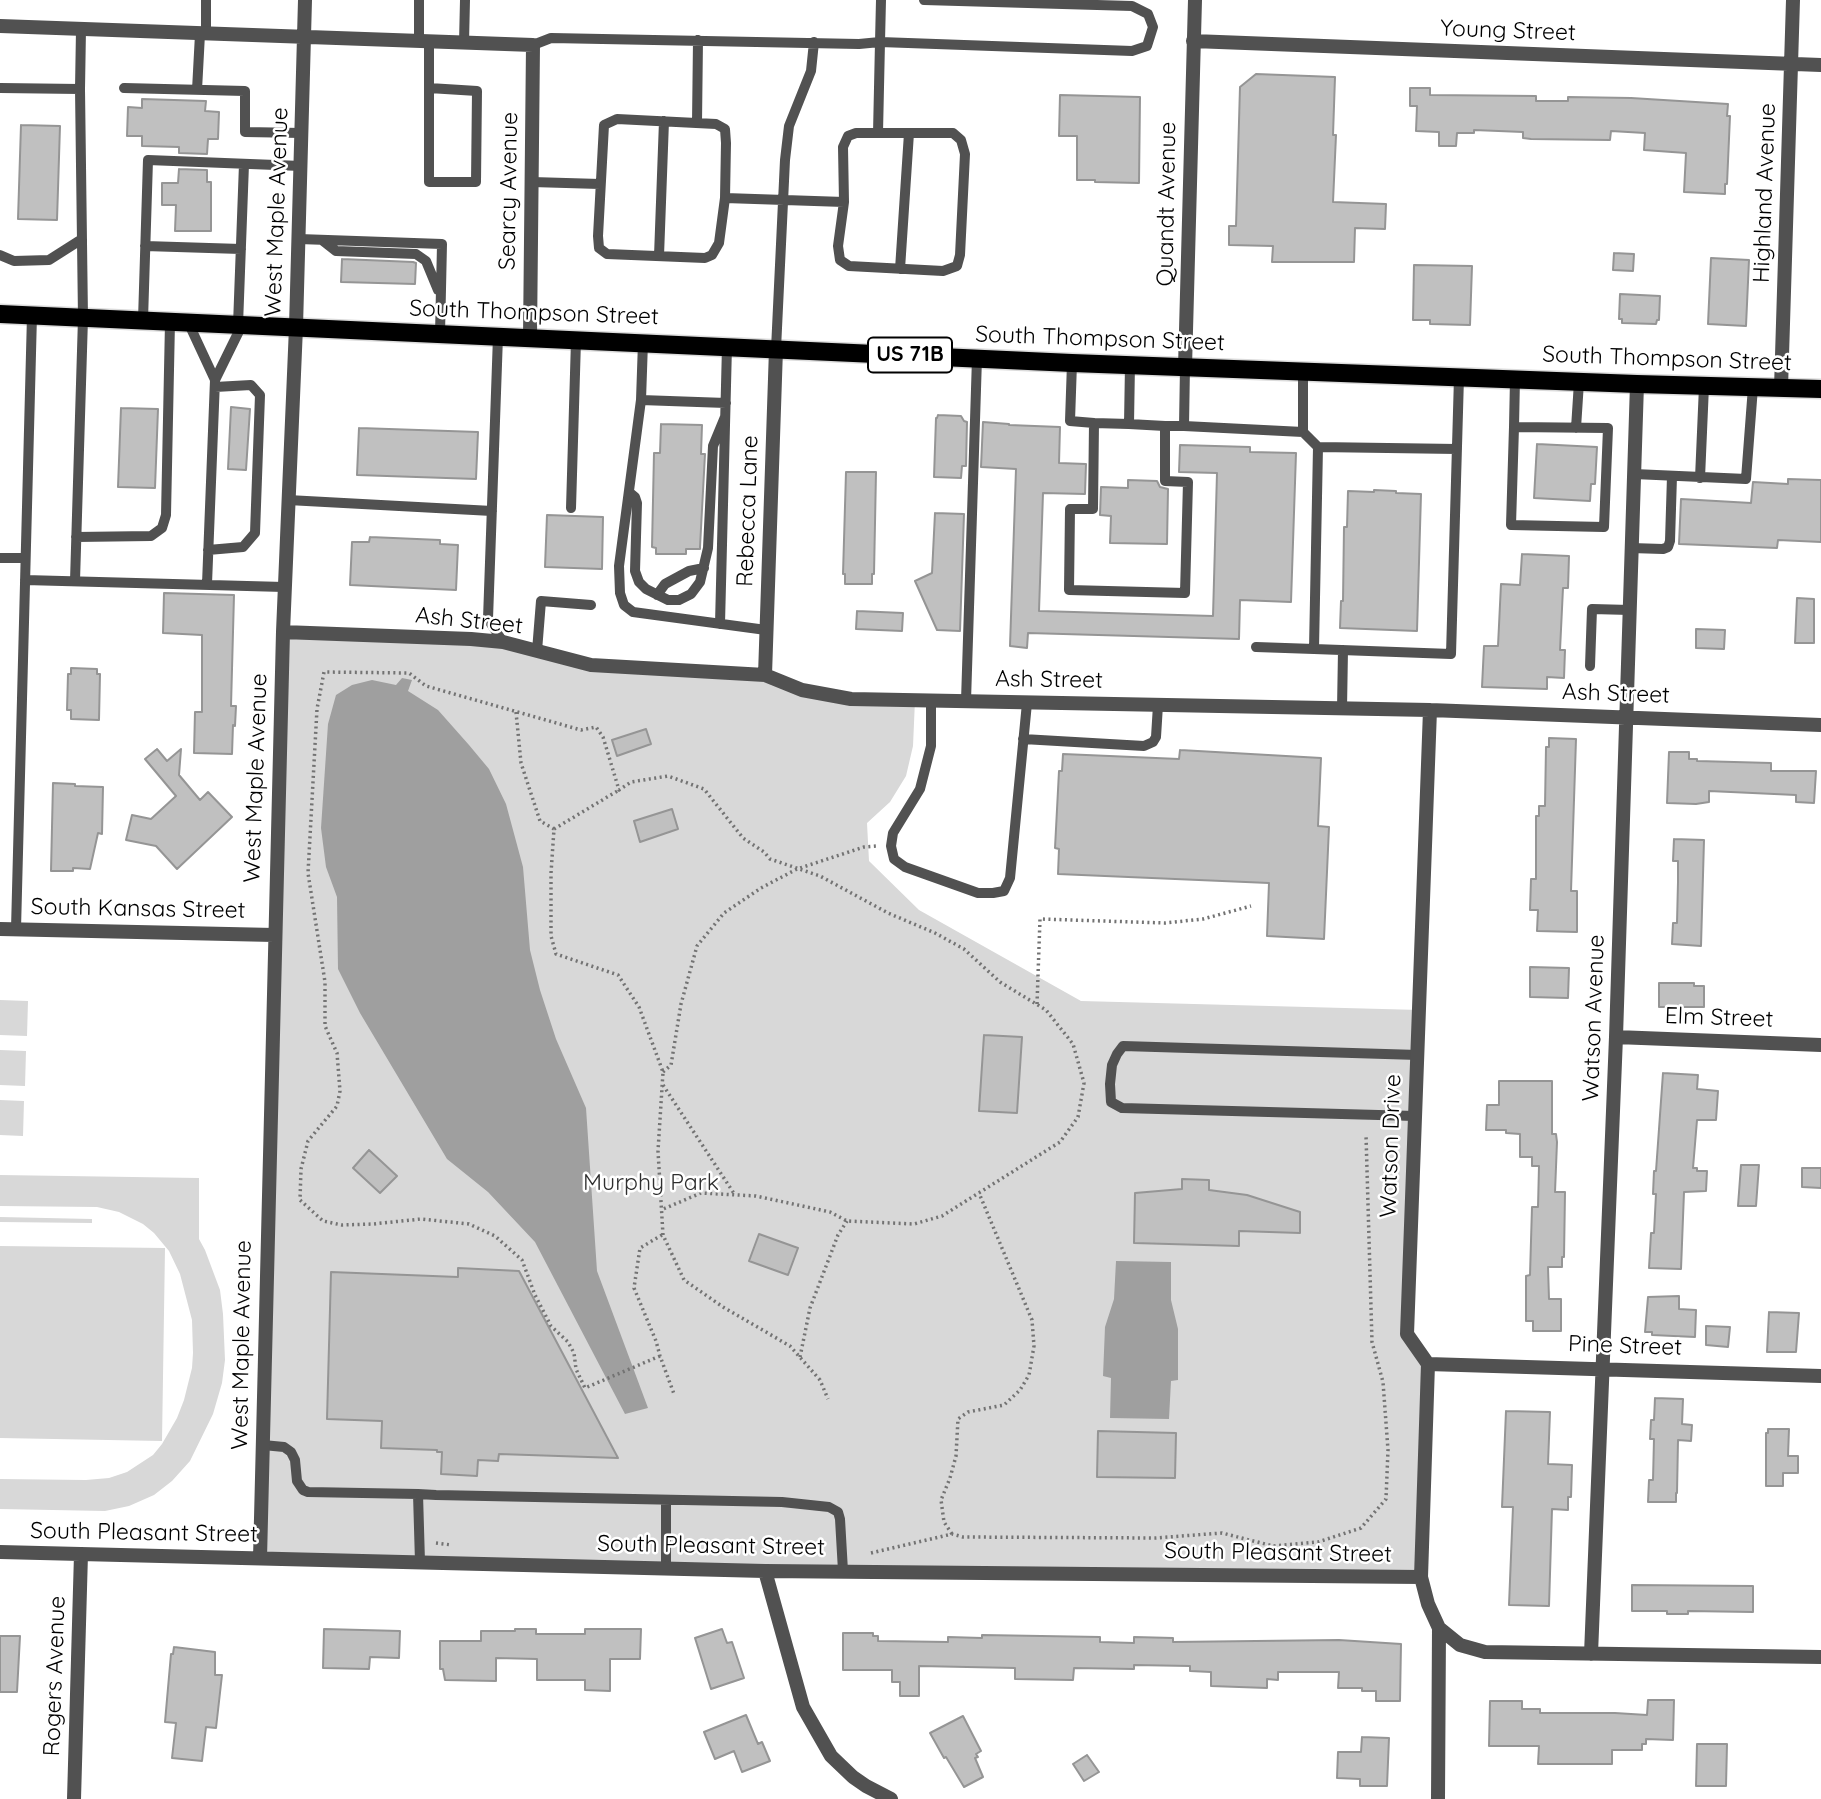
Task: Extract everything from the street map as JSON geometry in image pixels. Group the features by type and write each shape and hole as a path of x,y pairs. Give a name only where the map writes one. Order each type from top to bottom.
{"main road":[{"name":"South Thompson Street","path":"0,314 1072,363 1637,384 1821,388"}],"street":[{"name":"West Maple Avenue","path":"260,1558 282,632 296,327 305,0"},
{"name":"Quandt Avenue","path":"1185,367 1195,0"},
{"name":"Highland Avenue","path":"1781,387 1793,0"},
{"path":"0,26 533,45"},
{"name":"Young Street","path":"1194,41 1821,65"},
{"name":"Searcy Avenue","path":"530,337 533,45"},
{"name":"Rebecca Lane","path":"765,675 776,349"},
{"name":"Watson Avenue","path":"1591,1654 1616,1037 1637,384"},
{"name":"Ash Street","path":"282,632 503,642 591,665 765,675 803,690 851,699 1430,710 1821,725"},
{"name":"Watson Drive","path":"1428,1364 1407,1334 1430,710"},
{"name":"South Kansas Street","path":"0,929 274,934"},
{"name":"Elm Street","path":"1616,1037 1821,1045"},
{"path":"1428,1364 1421,1577 1428,1604 1440,1628 1460,1645 1485,1652 1821,1657"},
{"name":"Pine Street","path":"1428,1364 1821,1376"},
{"name":"South Pleasant Street","path":"0,1552 765,1571 1421,1577"},
{"name":"Rogers Avenue","path":"74,1799 81,1554"},
{"path":"765,1571 803,1707 831,1756 853,1777 891,1799"},
{"path":"1438,1799 1440,1628"}],"lane":[{"path":"197,90 206,0"},
{"path":"419,0 429,88 429,182 476,182 477,92 429,88"},
{"path":"464,43 465,0"},
{"path":"878,133 881,0"},
{"path":"533,45 551,38 859,44 880,42 1132,51 1147,46 1153,27 1148,14 1132,6 925,0"},
{"path":"75,581 83,318 81,29"},
{"path":"697,123 698,40"},
{"path":"776,349 789,126 810,71 814,42"},
{"path":"0,88 80,89"},
{"path":"124,88 246,91 245,132 302,133"},
{"path":"617,119 697,123 716,124 725,130 725,198 719,243 712,255 705,258 607,254 599,248 604,125 617,119"},
{"path":"659,256 664,121"},
{"path":"953,132 961,140 965,153 960,255 957,266 943,271 849,266 840,260 838,246 844,202 843,147 848,136 856,133 878,133 953,132"},
{"path":"900,268 909,133"},
{"path":"143,320 148,160 301,166"},
{"path":"207,584 215,383 240,325 244,164"},
{"path":"532,182 600,184"},
{"path":"725,198 844,202"},
{"path":"0,255 14,261 49,260 82,239"},
{"path":"299,239 442,244 440,334"},
{"path":"322,240 336,251 416,254 426,261 441,296"},
{"path":"145,246 241,249"},
{"path":"16,929 32,315"},
{"path":"76,537 152,536 162,528 166,515 179,322"},
{"path":"179,322 215,383"},
{"path":"498,336 488,619 503,642"},
{"path":"572,508 576,340"},
{"path":"643,342 641,400 619,566 620,593 624,604 633,612 766,630"},
{"path":"720,624 727,346"},
{"path":"966,701 977,358"},
{"path":"1072,363 1070,421 1303,432 1318,447 1457,449"},
{"path":"1129,424 1130,364"},
{"path":"1184,426 1185,367"},
{"path":"1303,371 1303,432"},
{"path":"1256,647 1451,654 1459,377"},
{"path":"1514,427 1608,428 1604,527 1511,525 1515,379"},
{"path":"1576,428 1578,382"},
{"path":"208,550 243,547 255,533 260,396 251,385 215,383"},
{"path":"1700,478 1704,386"},
{"path":"1634,474 1746,479 1753,387"},
{"path":"641,400 726,403"},
{"path":"629,492 637,503 635,571 639,582 646,589 668,600 679,600 691,594 700,582 708,548 713,446 725,417"},
{"path":"1094,423 1093,509 1070,509 1069,590 1185,593 1188,482 1165,481 1165,426"},
{"path":"1314,649 1318,447"},
{"path":"1631,548 1668,547 1672,476"},
{"path":"288,500 492,511"},
{"path":"0,558 25,558"},
{"path":"657,595 666,584 689,571 704,568"},
{"path":"25,580 284,587"},
{"path":"537,651 541,601 591,605"},
{"path":"1590,666 1592,609 1630,610"},
{"path":"1342,709 1343,650"},
{"path":"931,701 931,746 919,789 893,833 891,846 894,859 905,867 978,893 993,894 1004,891 1010,878 1027,702"},
{"path":"1023,739 1144,746 1153,743 1156,737 1158,705"},
{"path":"1415,1116 1122,1108 1111,1102 1110,1084 1112,1065 1123,1046 1418,1055"},
{"path":"263,1445 284,1447 291,1452 295,1460 297,1481 303,1490 308,1492 782,1502 829,1507 838,1513 840,1519 843,1571"},
{"path":"418,1494 420,1562"},
{"path":"666,1500 666,1568"}],"path":[{"path":"619,789 603,737 596,727 581,730 516,712 426,686 409,673 324,672 317,709 308,873 326,982 326,1026 337,1053 340,1091 337,1106 308,1141 301,1168 300,1200 323,1221 342,1225 421,1219 469,1224 495,1236 522,1260 535,1295 551,1326 568,1342 574,1353 576,1369 585,1388 660,1356"},
{"path":"516,712 521,763 540,821 554,829"},
{"path":"554,829 631,782 668,776 704,789 743,838 770,859 820,876 888,913 945,938 964,949 1000,982 1046,1010 1073,1044 1084,1083 1078,1117 1060,1142 942,1216 914,1224 847,1221 830,1212 756,1196 701,1193 661,1210"},
{"path":"554,829 551,936 556,954 618,975 639,1007 663,1072 658,1151 663,1235 684,1280 723,1307 790,1346 820,1380 828,1399"},
{"path":"663,1072 671,1065 681,1004 697,946 724,913 761,888 797,869 864,847 891,846"},
{"path":"1037,1004 1040,919 1165,923 1203,919 1251,906"},
{"path":"663,1084 735,1195"},
{"path":"979,1193 1032,1320 1034,1346 1029,1374 1020,1390 1004,1405 968,1412 958,1419 956,1456 941,1500 944,1522 952,1534 963,1537 1155,1538 1222,1534 1273,1546 1318,1542 1361,1528 1386,1499 1386,1423 1382,1382 1372,1342 1366,1135"},
{"path":"800,1357 810,1308 838,1235 847,1221"},
{"path":"663,1235 640,1248 634,1288 674,1394"}],"green space":[{"name":"Murphy Park","path":"283,632 470,639 591,665 765,675 802,690 915,700 913,746 906,776 890,802 867,823 869,861 919,910 1081,1001 1420,1010 1407,1334 1428,1364 1421,1577 260,1558"},
{"path":"0,1000 28,1001 27,1036 0,1035"},
{"path":"0,1050 26,1051 25,1086 0,1085"},
{"path":"0,1100 24,1101 23,1136 0,1135"},
{"path":"0,1175 199,1178 199,1239 220,1290 223,1314 225,1360 222,1383 213,1414 190,1461 172,1481 154,1495 129,1506 105,1511 0,1509 0,1479 109,1478 127,1472 153,1455 177,1418 192,1368 192,1320 180,1274 169,1251 154,1233 119,1212 97,1207 0,1206"},
{"path":"0,1217 92,1219 92,1223 0,1222"},
{"path":"0,1246 165,1248 162,1441 0,1438"}],"shaded area":[{"path":"402,678 412,680 408,691 438,710 489,769 506,804 523,867 530,950 540,990 556,1039 586,1108 597,1271 648,1408 625,1414 535,1242 488,1192 447,1159 360,1013 338,969 337,897 326,867 321,828 328,724 336,695 352,685 372,680 396,685"},
{"path":"1116,1261 1171,1262 1171,1300 1178,1329 1178,1380 1171,1381 1169,1419 1110,1418 1111,1378 1103,1376 1105,1327 1114,1299"}],"building":[{"path":"1256,74 1335,77 1333,202 1386,204 1385,229 1355,228 1354,262 1272,262 1273,246 1229,245 1229,226 1236,226 1240,87"},
{"path":"1410,88 1430,88 1430,95 1536,96 1536,101 1568,101 1568,97 1728,104 1727,116 1730,116 1725,194 1684,192 1686,153 1644,150 1645,133 1611,131 1610,140 1531,139 1523,138 1523,132 1474,130 1474,133 1457,133 1456,146 1439,146 1439,132 1416,131 1417,106 1410,106"},
{"path":"1060,95 1140,97 1139,183 1077,180 1077,136 1059,136"},
{"path":"142,99 206,101 205,111 219,112 218,139 208,139 207,154 179,153 179,147 142,146 142,136 127,136 128,107 142,108"},
{"path":"21,125 60,126 57,220 18,219"},
{"path":"179,169 207,170 207,182 211,182 211,231 175,231 176,205 162,205 162,183 178,183"},
{"path":"1614,253 1634,254 1633,271 1613,270"},
{"path":"1711,258 1749,260 1746,326 1708,324"},
{"path":"342,259 416,263 415,284 341,282"},
{"path":"1414,265 1472,266 1470,325 1430,324 1430,320 1413,320"},
{"path":"1620,294 1660,296 1659,320 1656,324 1622,323 1622,319 1619,319"},
{"path":"231,407 250,409 246,470 228,469"},
{"path":"121,408 158,409 155,488 118,487"},
{"path":"938,415 961,416 967,422 966,466 962,466 961,478 934,477"},
{"path":"983,422 1060,427 1059,463 1086,464 1085,494 1043,493 1039,611 1213,616 1217,473 1179,472 1180,445 1250,447 1250,452 1296,453 1291,602 1240,600 1239,639 1028,633 1027,648 1010,646 1016,469 981,467"},
{"path":"661,424 702,425 701,454 705,454 700,549 686,549 686,554 656,554 656,548 652,547 654,453 660,453"},
{"path":"359,428 478,432 476,479 357,475"},
{"path":"1537,444 1597,447 1595,484 1591,484 1590,501 1534,498"},
{"path":"846,472 876,472 872,584 845,584"},
{"path":"1788,479 1821,480 1821,542 1778,540 1777,548 1679,544 1681,499 1751,503 1753,482 1788,484"},
{"path":"1128,480 1157,481 1160,487 1168,489 1167,544 1110,543 1111,516 1100,515 1101,487 1128,488"},
{"path":"1348,491 1421,494 1417,631 1340,628"},
{"path":"935,513 964,514 960,631 937,630 915,581 932,573"},
{"path":"547,515 603,517 602,569 545,567"},
{"path":"370,537 440,540 440,544 458,545 456,590 350,585 352,542 369,542"},
{"path":"1522,554 1569,556 1568,588 1563,588 1560,650 1565,650 1564,678 1547,677 1547,689 1482,687 1484,646 1498,646 1501,584 1520,585"},
{"path":"164,593 234,595 231,706 236,706 232,754 194,753 195,712 202,712 202,635 163,633"},
{"path":"1797,598 1814,599 1814,643 1795,643"},
{"path":"857,611 903,613 902,631 856,629"},
{"path":"1696,629 1725,630 1724,649 1696,648"},
{"path":"71,668 97,669 97,674 100,674 99,720 71,719 71,710 67,710 68,674 71,674"},
{"path":"646,729 651,744 617,756 612,740"},
{"path":"1549,738 1576,739 1571,891 1577,891 1577,932 1537,931 1538,910 1530,910 1531,879 1536,879 1536,816 1539,816 1539,806 1545,806 1546,747 1549,747"},
{"path":"157,749 167,761 181,749 179,775 200,800 208,792 232,817 177,869 156,846 126,840 132,815 151,819 176,796 145,759"},
{"path":"1180,750 1321,758 1318,826 1329,827 1324,939 1267,936 1269,883 1058,874 1059,849 1055,848 1059,771 1062,771 1063,754 1179,759"},
{"path":"1669,752 1689,752 1689,759 1697,761 1771,763 1771,771 1816,771 1814,803 1796,802 1796,795 1709,791 1709,802 1667,803"},
{"path":"53,783 103,787 102,834 98,833 90,869 51,871"},
{"path":"672,809 678,829 640,842 634,821"},
{"path":"1674,839 1704,840 1701,946 1672,944 1673,923 1677,923 1678,882 1678,861 1673,861"},
{"path":"1530,967 1569,968 1568,998 1530,997"},
{"path":"1659,983 1694,983 1694,986 1704,986 1704,1007 1659,1007"},
{"path":"984,1035 1022,1037 1017,1113 979,1111"},
{"path":"1663,1073 1698,1075 1697,1089 1718,1091 1716,1120 1697,1120 1693,1168 1707,1171 1706,1191 1684,1192 1681,1269 1649,1268 1651,1233 1654,1233 1654,1171"},
{"path":"1499,1081 1552,1081 1552,1134 1556,1134 1557,1142 1555,1192 1565,1192 1564,1257 1562,1267 1548,1267 1549,1299 1561,1299 1561,1331 1533,1331 1533,1321 1526,1321 1526,1276 1530,1275 1532,1207 1538,1207 1539,1166 1532,1166 1532,1157 1520,1157 1520,1134 1506,1133 1506,1130 1486,1130 1487,1105 1499,1105"},
{"path":"369,1150 397,1176 380,1193 353,1168"},
{"path":"1741,1165 1759,1165 1756,1206 1738,1206"},
{"path":"1802,1168 1821,1168 1821,1188 1802,1187"},
{"path":"1182,1179 1209,1180 1209,1190 1247,1195 1300,1212 1300,1233 1239,1231 1239,1246 1134,1243 1135,1193 1182,1189"},
{"path":"759,1234 798,1248 788,1275 749,1261"},
{"path":"458,1268 519,1271 618,1458 499,1454 498,1461 478,1460 477,1476 441,1474 442,1452 381,1448 382,1421 327,1419 331,1272 458,1277"},
{"path":"1679,1296 1679,1309 1696,1310 1695,1337 1652,1335 1652,1332 1645,1332 1648,1297"},
{"path":"1769,1312 1799,1313 1796,1352 1767,1352"},
{"path":"1706,1326 1730,1327 1728,1347 1706,1345"},
{"path":"1655,1398 1683,1399 1682,1424 1692,1425 1691,1441 1678,1440 1676,1502 1648,1502 1649,1480 1653,1480 1654,1439 1650,1439"},
{"path":"1506,1411 1550,1412 1548,1464 1572,1465 1568,1510 1552,1509 1549,1606 1509,1605 1513,1507 1502,1507"},
{"path":"1768,1429 1789,1429 1788,1456 1798,1456 1798,1473 1783,1473 1783,1486 1766,1486"},
{"path":"1098,1431 1176,1433 1175,1478 1097,1477"},
{"path":"1632,1585 1753,1586 1753,1612 1688,1611 1688,1614 1667,1614 1667,1611 1632,1611"},
{"path":"324,1629 400,1631 399,1658 370,1657 369,1669 323,1668"},
{"path":"536,1629 536,1634 585,1634 585,1629 641,1629 640,1659 610,1659 610,1691 585,1690 585,1680 537,1680 537,1659 496,1658 496,1681 445,1680 443,1669 440,1669 440,1641 481,1641 481,1631"},
{"path":"722,1629 727,1643 732,1642 744,1678 711,1689 695,1638"},
{"path":"843,1633 873,1633 873,1636 878,1636 878,1641 948,1642 948,1637 982,1638 982,1635 1100,1637 1100,1642 1134,1643 1134,1637 1173,1638 1173,1642 1339,1640 1401,1644 1400,1701 1376,1701 1376,1691 1362,1691 1362,1688 1338,1688 1339,1672 1278,1672 1278,1680 1267,1679 1267,1688 1211,1686 1211,1672 1190,1671 1190,1666 1134,1665 1134,1669 1074,1668 1073,1680 1015,1679 1015,1668 919,1666 919,1696 900,1696 900,1682 892,1682 892,1670 843,1670"},
{"path":"0,1636 20,1636 17,1692 0,1692"},
{"path":"174,1647 215,1652 215,1675 222,1675 216,1728 206,1727 202,1761 172,1758 176,1723 165,1722 171,1654"},
{"path":"1648,1700 1674,1700 1673,1740 1646,1739 1642,1750 1612,1750 1612,1764 1538,1764 1539,1746 1489,1746 1490,1701 1522,1701 1522,1709 1540,1709 1540,1713 1647,1715"},
{"path":"746,1715 758,1744 762,1742 770,1761 742,1772 734,1751 715,1759 704,1732"},
{"path":"963,1716 981,1751 975,1758 983,1777 964,1787 930,1733"},
{"path":"1362,1737 1389,1738 1387,1786 1360,1786 1360,1779 1337,1778 1338,1752 1361,1752"},
{"path":"1697,1744 1727,1744 1726,1786 1696,1786"},
{"path":"1087,1755 1099,1772 1084,1781 1073,1764"}]}
